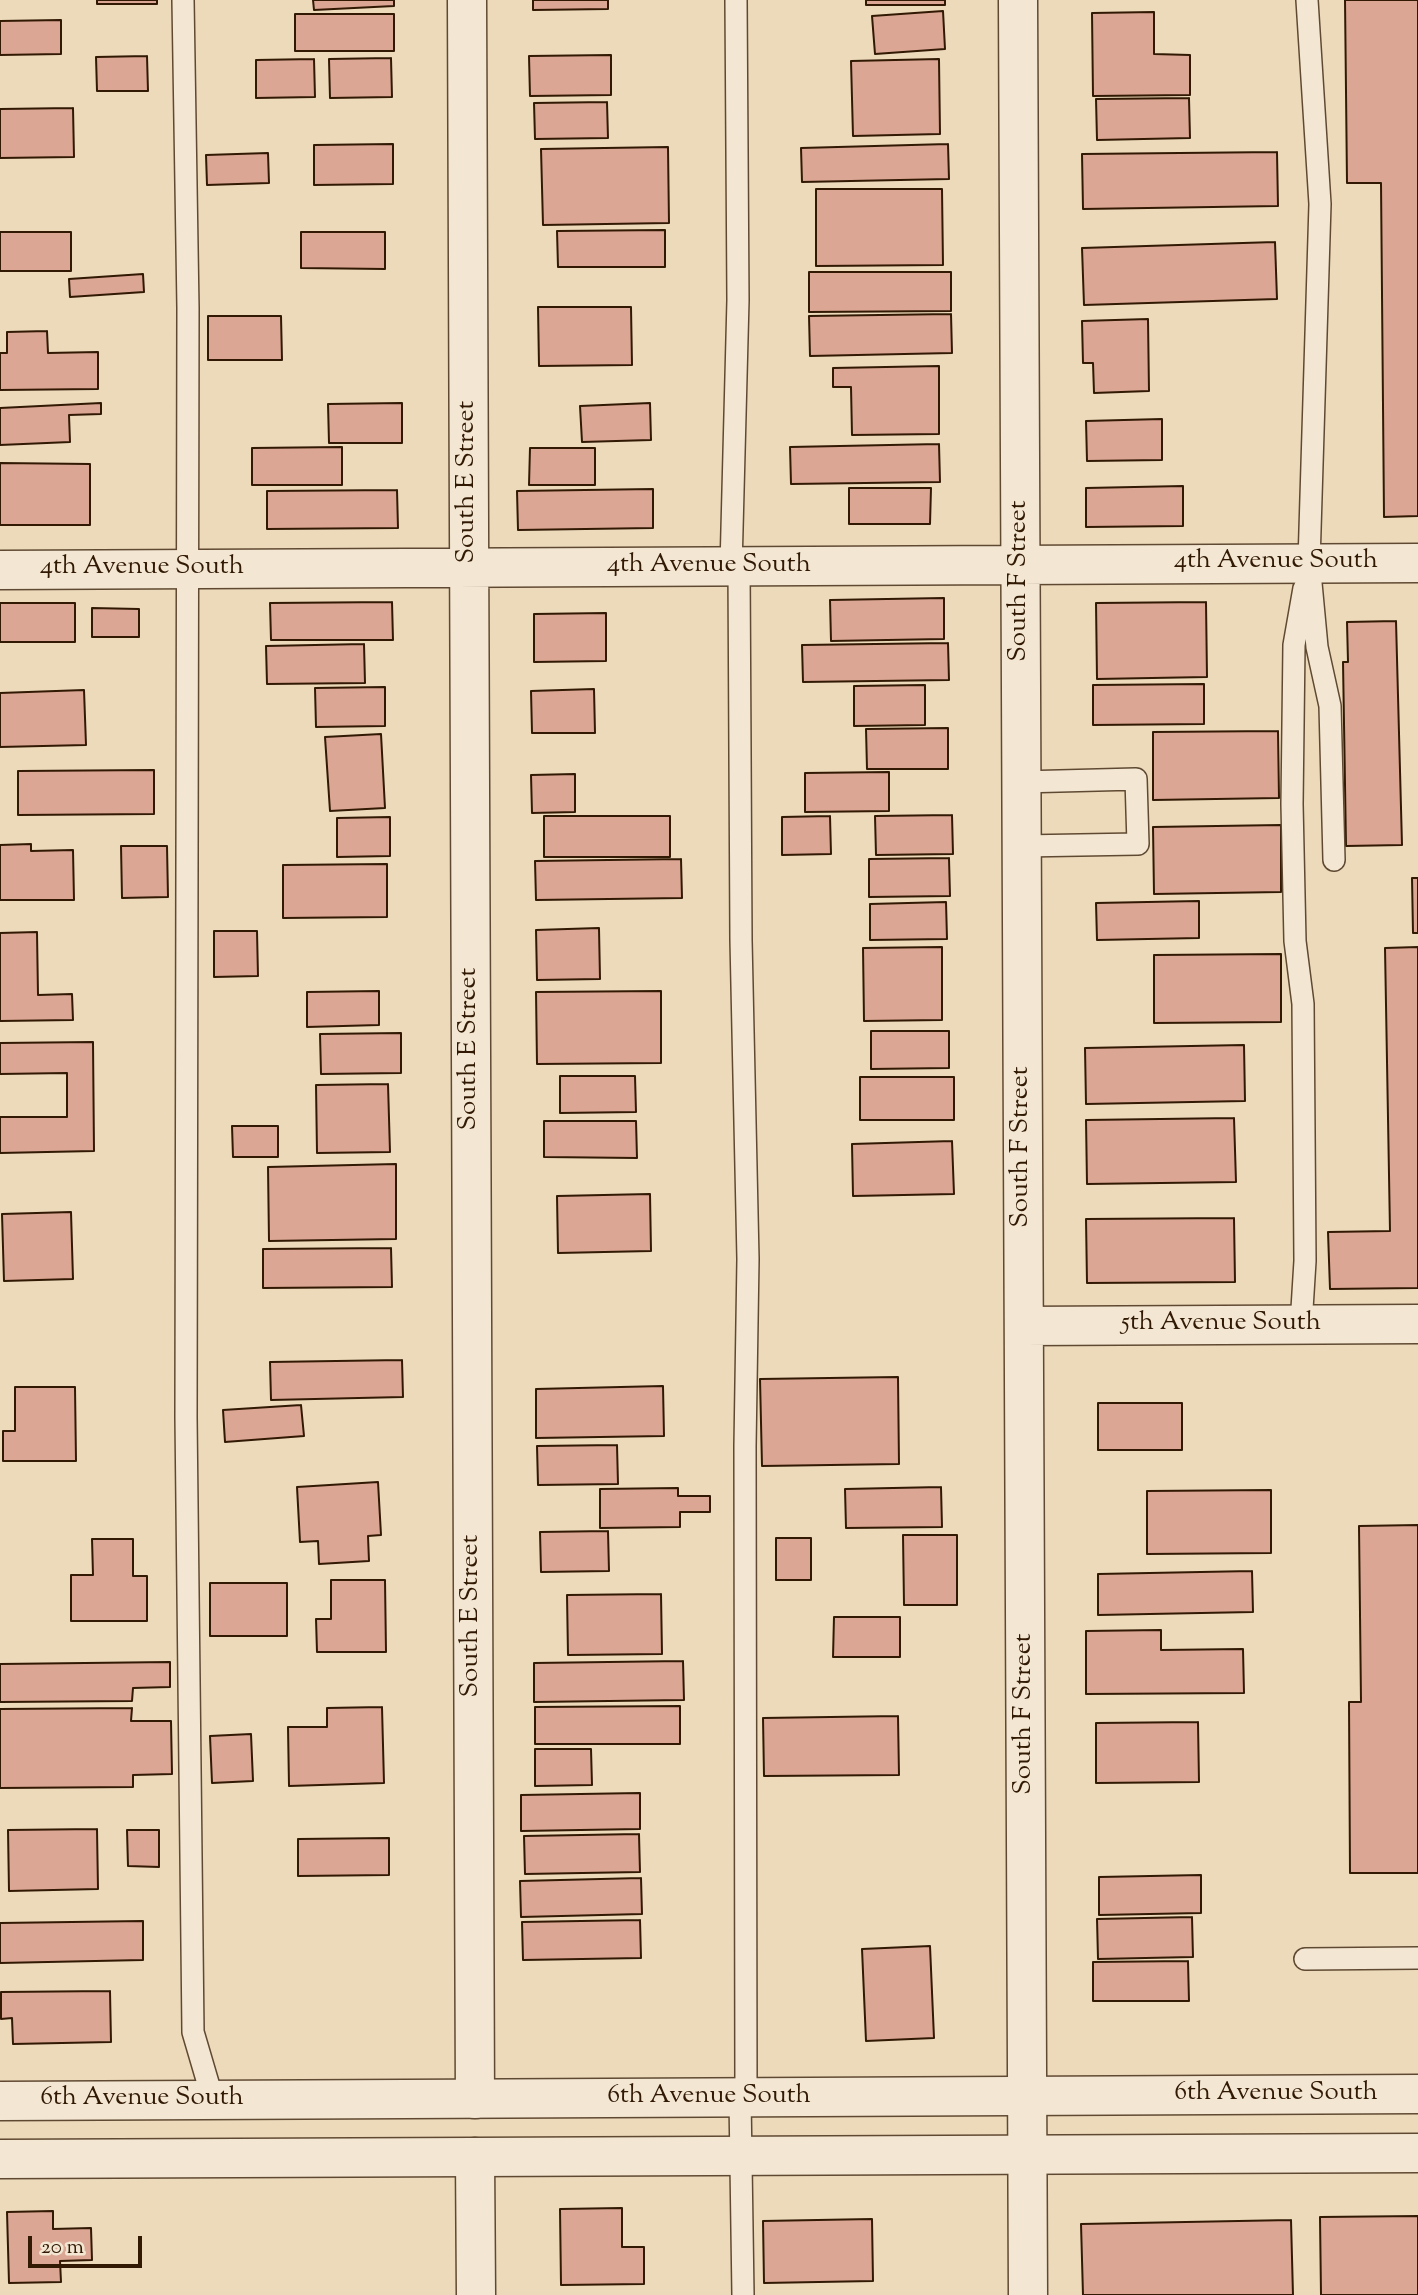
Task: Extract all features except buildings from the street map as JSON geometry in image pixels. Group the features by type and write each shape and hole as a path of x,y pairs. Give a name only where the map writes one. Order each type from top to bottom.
{"street":[{"name":"South E Street","path":"467,0 475,2099"},
{"name":"South F Street","path":"1018,0 1028,2295"},
{"name":"4th Avenue South","path":"0,570 1309,562 1418,564"},
{"name":"5th Avenue South","path":"1024,1326 1418,1324"},
{"name":"6th Avenue South","path":"0,2101 1418,2094"},
{"path":"0,2159 1418,2153"},
{"path":"475,2157 476,2295"}],"lane":[{"path":"183,0 188,308 185,569 186,1417 193,2032 213,2100"},
{"path":"736,0 738,300 735,566 748,1259 743,2098 740,2156 743,2295"},
{"path":"1307,0 1320,204 1309,562 1317,647 1330,706 1334,860"},
{"path":"1301,1325 1305,1261 1303,1018 1295,941 1293,645 1309,562"},
{"path":"1021,782 1136,779 1138,844 1022,846"},
{"path":"1305,1959 1418,1958"}]}
